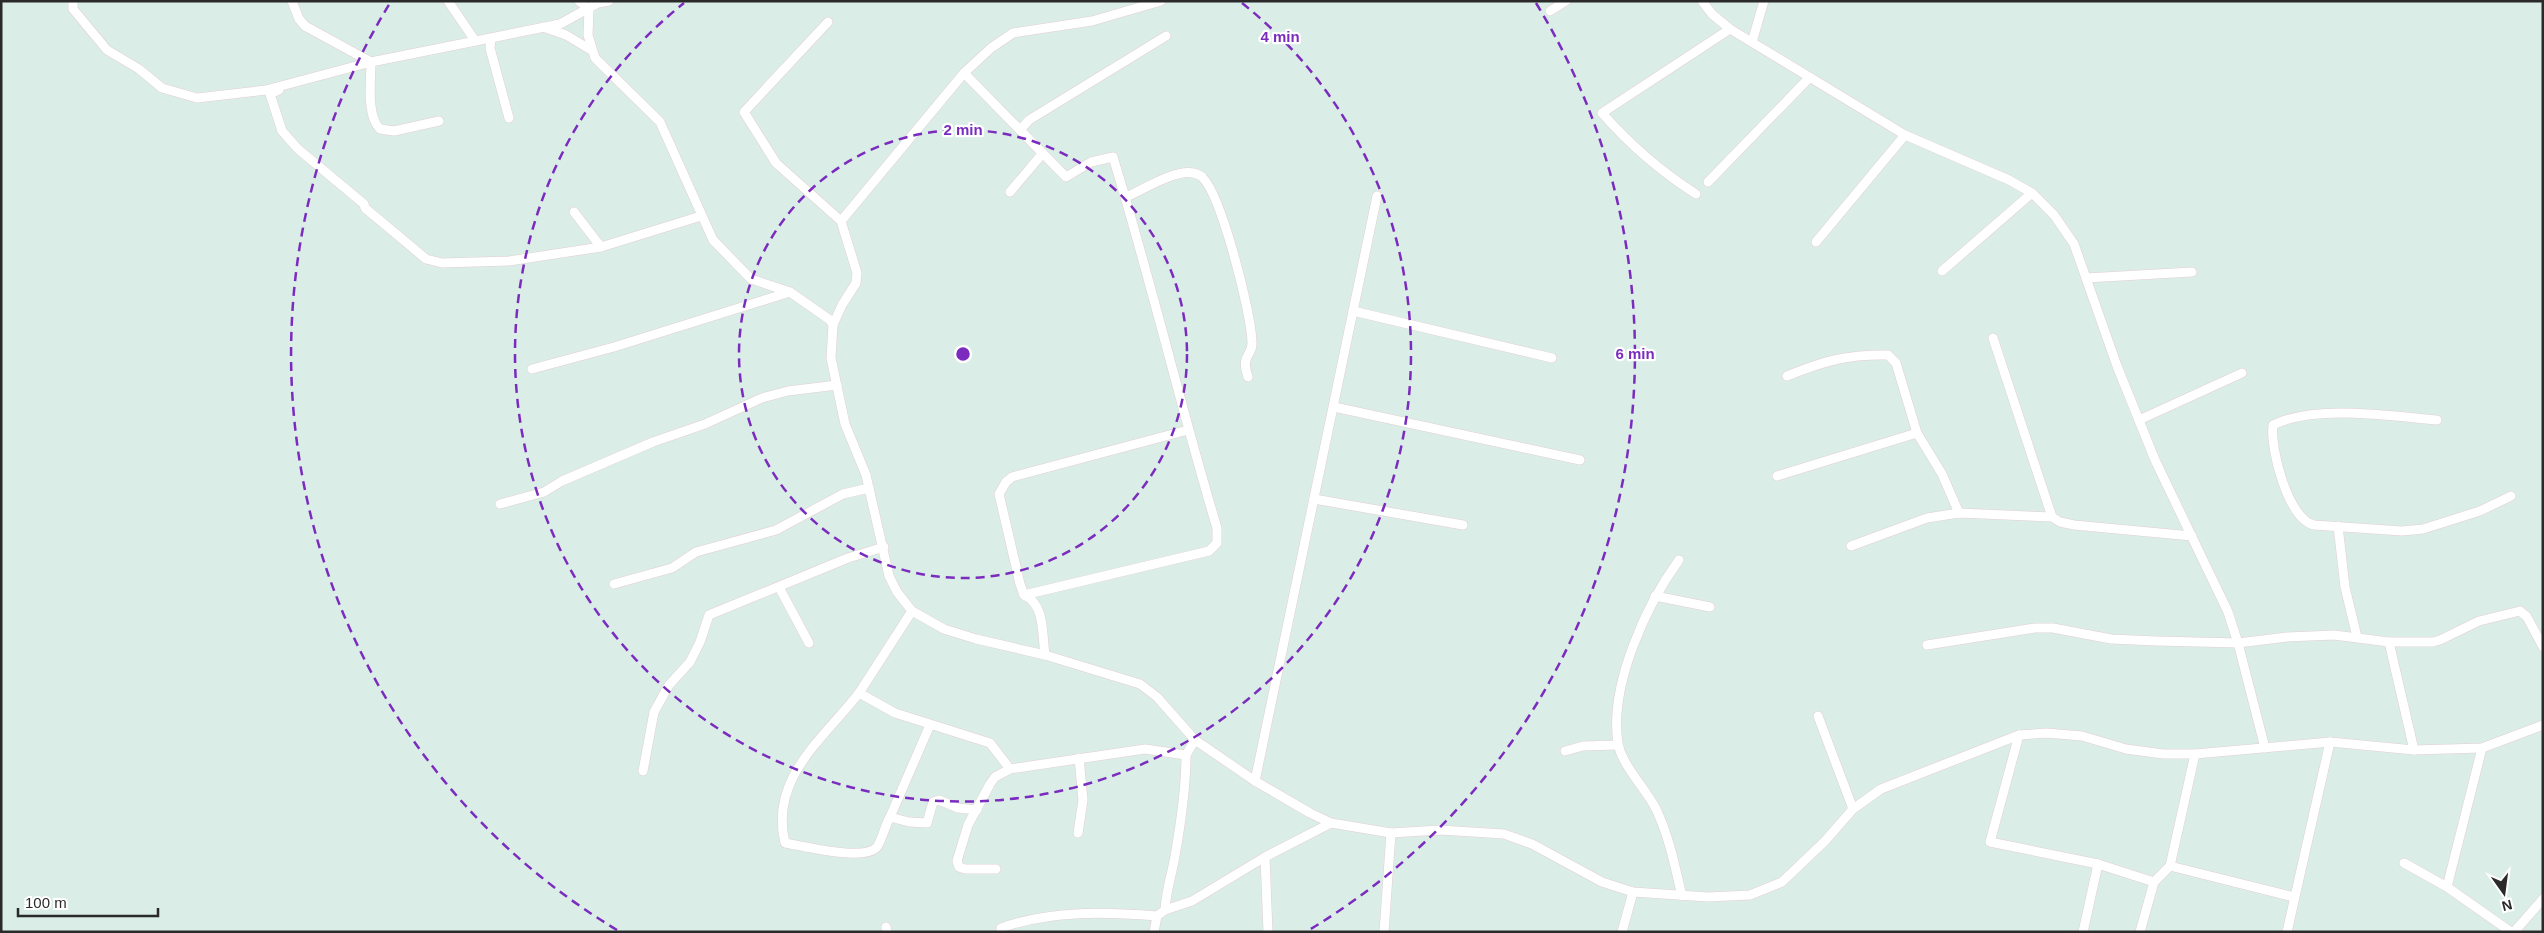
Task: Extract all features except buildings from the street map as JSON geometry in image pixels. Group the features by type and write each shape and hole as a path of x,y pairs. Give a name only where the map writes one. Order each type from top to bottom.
{"street":[{"path":"73,1 73,9 108,50 139,69 162,88 197,98 266,90 371,62 474,39 491,39 560,24 609,1"},
{"path":"292,1 299,19 305,26 371,62"},
{"path":"448,1 474,39"},
{"path":"579,1 589,9"},
{"path":"841,221 964,73 990,48 1013,33 1092,21 1161,1"},
{"path":"1550,12 1566,1"},
{"path":"1702,1 1712,14 1730,29 1809,78 1905,135 2009,180 2032,193 2054,215 2074,244 2155,460 2225,605 2238,643 2265,748"},
{"path":"1752,42 1764,1"},
{"path":"589,9 588,35 595,58 656,116 713,240 751,279 790,292 830,320 833,325"},
{"path":"828,22 744,112 776,163 841,221 857,273 856,282 833,325 831,358 845,424 869,488 884,547 889,576 897,592 912,611 944,629 976,639 1045,655 1140,684 1158,697 1196,740 1255,781 1331,823 1391,833 1440,830 1504,834 1532,844 1602,882 1633,892 1682,896 1750,896 1782,882 1825,841 1853,809 1881,789 2020,735 2046,733 2082,736 2126,750 2163,754 2194,754 2330,742 2414,750 2482,748 2543,725"},
{"path":"543,27 566,35 591,50"},
{"path":"1696,194 1668,176 1641,155 1602,113 1730,29"},
{"path":"1020,130 1029,120 1166,36"},
{"path":"491,39 490,48 509,118"},
{"path":"371,62 370,91 374,121 380,129 394,132 439,121"},
{"path":"964,73 1066,177 1091,162 1113,157 1173,364 1188,430 1218,528 1217,543 1209,551 1024,595"},
{"path":"1708,182 1809,78"},
{"path":"297,81 270,94 282,131 323,171 426,259 442,263 482,262 601,247 701,216"},
{"path":"1816,242 1905,135"},
{"path":"1010,192 1042,154"},
{"path":"1126,197 1175,174 1191,172 1202,176 1210,188 1234,253 1253,342 1244,365 1248,377"},
{"path":"1942,271 2032,193"},
{"path":"1255,781 1377,196"},
{"path":"574,212 601,247"},
{"path":"2086,278 2192,272"},
{"path":"532,369 614,347 790,292"},
{"path":"1353,311 1552,358"},
{"path":"1993,338 2052,517"},
{"path":"1787,376 1826,360 1865,354 1888,355 1896,363 1917,433 1942,474 1959,513"},
{"path":"2139,420 2242,373"},
{"path":"500,504 544,492 562,481 653,442 705,424 762,398 788,391 837,385"},
{"path":"1334,407 1580,460"},
{"path":"2437,420 2344,413 2287,418 2273,425 2272,434 2276,456 2296,513 2309,524 2402,531 2423,529 2480,512 2511,496"},
{"path":"1024,595 999,494 1006,482 1012,477 1188,430"},
{"path":"1777,476 1917,433"},
{"path":"614,584 672,568 696,552 776,530 844,494 869,488"},
{"path":"1314,499 1463,525"},
{"path":"1851,546 1926,518 1959,513 2052,517 2060,522 2074,525 2192,536"},
{"path":"2338,526 2345,587 2357,636"},
{"path":"644,771 654,712 669,684 690,662 700,642 709,615 848,558 884,547"},
{"path":"1679,560 1646,612 1617,704 1618,745 1656,810 1669,845 1682,896"},
{"path":"779,587 809,642"},
{"path":"1024,595 1033,599 1038,606 1045,655"},
{"path":"1655,596 1710,607"},
{"path":"912,611 860,693 813,743 788,788 781,822 785,843 869,854 878,847 883,827 890,817 930,725"},
{"path":"1927,645 2035,628 2053,628 2111,639 2238,643 2287,637 2357,636 2389,642 2440,640 2479,621 2520,611 2527,617 2543,647"},
{"path":"2389,642 2414,750"},
{"path":"860,693 895,713 990,743 1010,769"},
{"path":"1818,716 1853,809"},
{"path":"2020,735 1990,842 2098,864 2154,882"},
{"path":"1165,910 1166,892 1186,793 1186,755 1196,740"},
{"path":"2287,932 2330,742"},
{"path":"1565,751 1583,746 1618,745"},
{"path":"2446,887 2482,748"},
{"path":"996,869 965,869 959,867 957,862 968,825 995,777 1010,769 1145,749 1186,755"},
{"path":"2140,932 2154,882 2170,866 2194,754"},
{"path":"1078,833 1082,800 1079,758"},
{"path":"890,817 910,822 927,823 932,802 939,800 958,808 977,810"},
{"path":"1001,932 1002,928 1013,924 1077,913 1100,912 1157,916 1165,910 1192,902 1265,857 1331,823"},
{"path":"1384,932 1391,833"},
{"path":"1265,857 1268,932"},
{"path":"2404,863 2446,887 2512,932 2543,899"},
{"path":"2083,932 2098,864"},
{"path":"2170,866 2294,897"},
{"path":"1622,932 1633,892"},
{"path":"1154,932 1157,916"}]}
